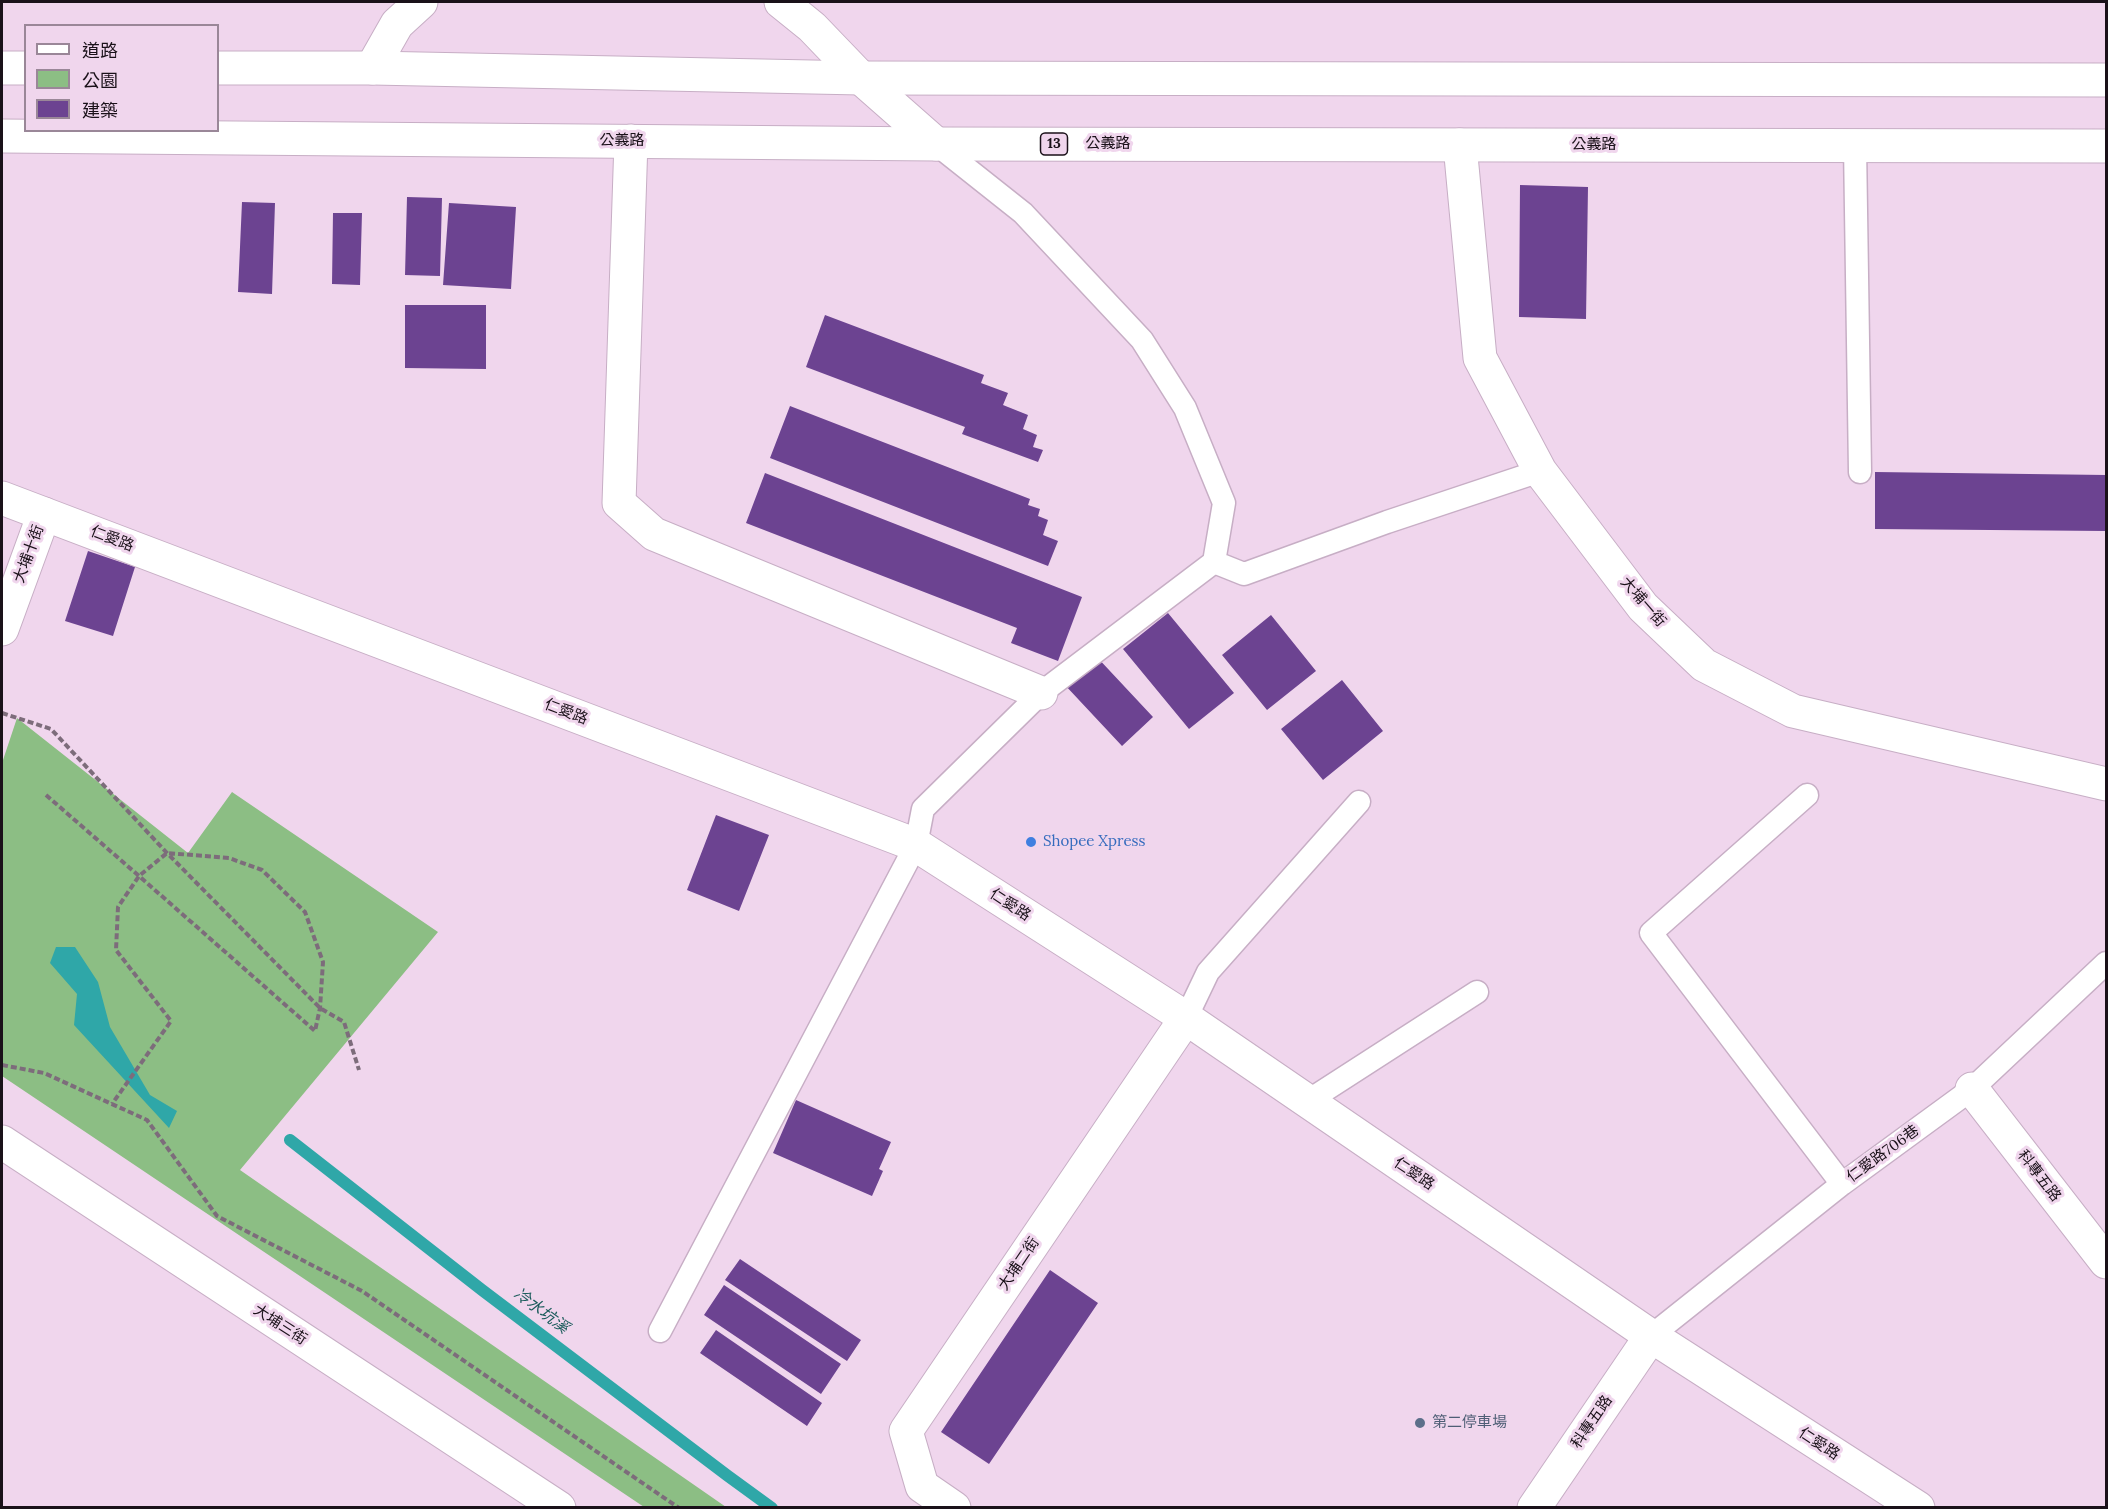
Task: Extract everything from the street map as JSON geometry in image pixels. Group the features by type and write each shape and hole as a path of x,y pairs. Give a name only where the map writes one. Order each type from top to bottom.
{"street":[{"path":"372,68 397,24 421,2"},
{"path":"781,2 812,27 861,78 936,144"},
{"path":"2,68 24,68"},
{"path":"219,68 372,68 861,78 2106,80"},
{"name":"公義路","path":"2,136 936,144 2106,146"},
{"path":"631,141 619,503 654,534 1041,693"},
{"name":"大埔一街","path":"1460,145 1480,358 1540,471 1643,607 1704,665 1793,711 2106,784"},
{"name":"仁愛路","path":"2,498 916,845 1186,1018 1651,1336 1918,1508"},
{"name":"大埔十街","path":"2,629 44,514"},
{"name":"大埔二街","path":"954,1508 922,1486 906,1431 1186,1018"},
{"name":"科專五路","path":"1972,1089 2106,1262"},
{"name":"大埔三街","path":"2,1142 559,1508"},
{"name":"科專五路","path":"1534,1508 1651,1336"}],"lane":[{"path":"660,1331 916,845 923,809 1041,693 1214,562 1224,503 1185,408 1142,340 1023,213 936,144"},
{"path":"1855,146 1860,472"},
{"path":"1214,562 1244,574 1387,522 1540,471"},
{"path":"1807,795 1651,933 1842,1184"},
{"path":"1186,1018 1208,972 1359,802"},
{"name":"仁愛路706巷","path":"1651,1336 1842,1184 1972,1089 2106,963"},
{"path":"1308,1101 1477,992"}],"path":[{"path":"2,712 51,729 168,853 320,1008 344,1022 360,1070"},
{"path":"46,795 139,876 315,1031 320,1008 323,962 305,912 262,870 229,858 168,853 139,876 118,907 116,950 171,1021 112,1104"},
{"path":"2,1065 44,1073 147,1120 217,1216 362,1291 679,1508"}],"green space":[{"path":"17,718 188,853 232,792 438,932 240,1170 726,1507 644,1507 2,1076 2,763"}],"shaded area":[{"path":"56,947 75,947 98,982 110,1027 150,1095 177,1111 169,1128 74,1025 77,994 50,963"}],"building":[{"path":"1520,185 1588,187 1586,319 1519,317"},
{"path":"407,197 442,198 440,276 405,275"},
{"path":"242,202 275,203 272,294 238,292"},
{"path":"449,203 516,207 511,289 443,285"},
{"path":"333,213 362,213 360,285 332,284"},
{"path":"405,305 486,305 486,369 405,368"},
{"path":"825,315 984,375 981,383 1008,393 1003,405 1028,415 1023,429 1037,435 1033,447 1043,450 1038,462 962,434 965,427 806,367"},
{"path":"790,406 1030,499 1028,505 1040,509 1038,516 1048,520 1043,535 1058,541 1048,566 770,458"},
{"path":"1875,472 2106,475 2106,531 1875,529"},
{"path":"765,473 1082,597 1058,661 1011,643 1017,628 746,523"},
{"path":"88,551 135,567 113,636 65,621"},
{"path":"1168,613 1234,693 1189,729 1123,649"},
{"path":"1271,615 1316,671 1267,710 1222,655"},
{"path":"1095,655 1153,717 1122,746 1064,684"},
{"path":"1342,680 1383,731 1323,780 1281,729"},
{"path":"716,815 769,835 739,911 687,890"},
{"path":"796,1100 891,1142 879,1169 883,1171 872,1196 773,1153"},
{"path":"740,1259 861,1340 847,1361 725,1280"},
{"path":"1050,1270 1098,1303 989,1464 941,1432"},
{"path":"724,1285 841,1364 821,1394 704,1315"},
{"path":"716,1330 822,1403 807,1426 700,1353"}],"waterway":[{"name":"冷水坑溪","path":"290,1140 482,1290 772,1508"}],"place":[{"name":"Shopee Xpress","path":"1031,842"},
{"name":"第二停車場","path":"1420,1423"}]}
